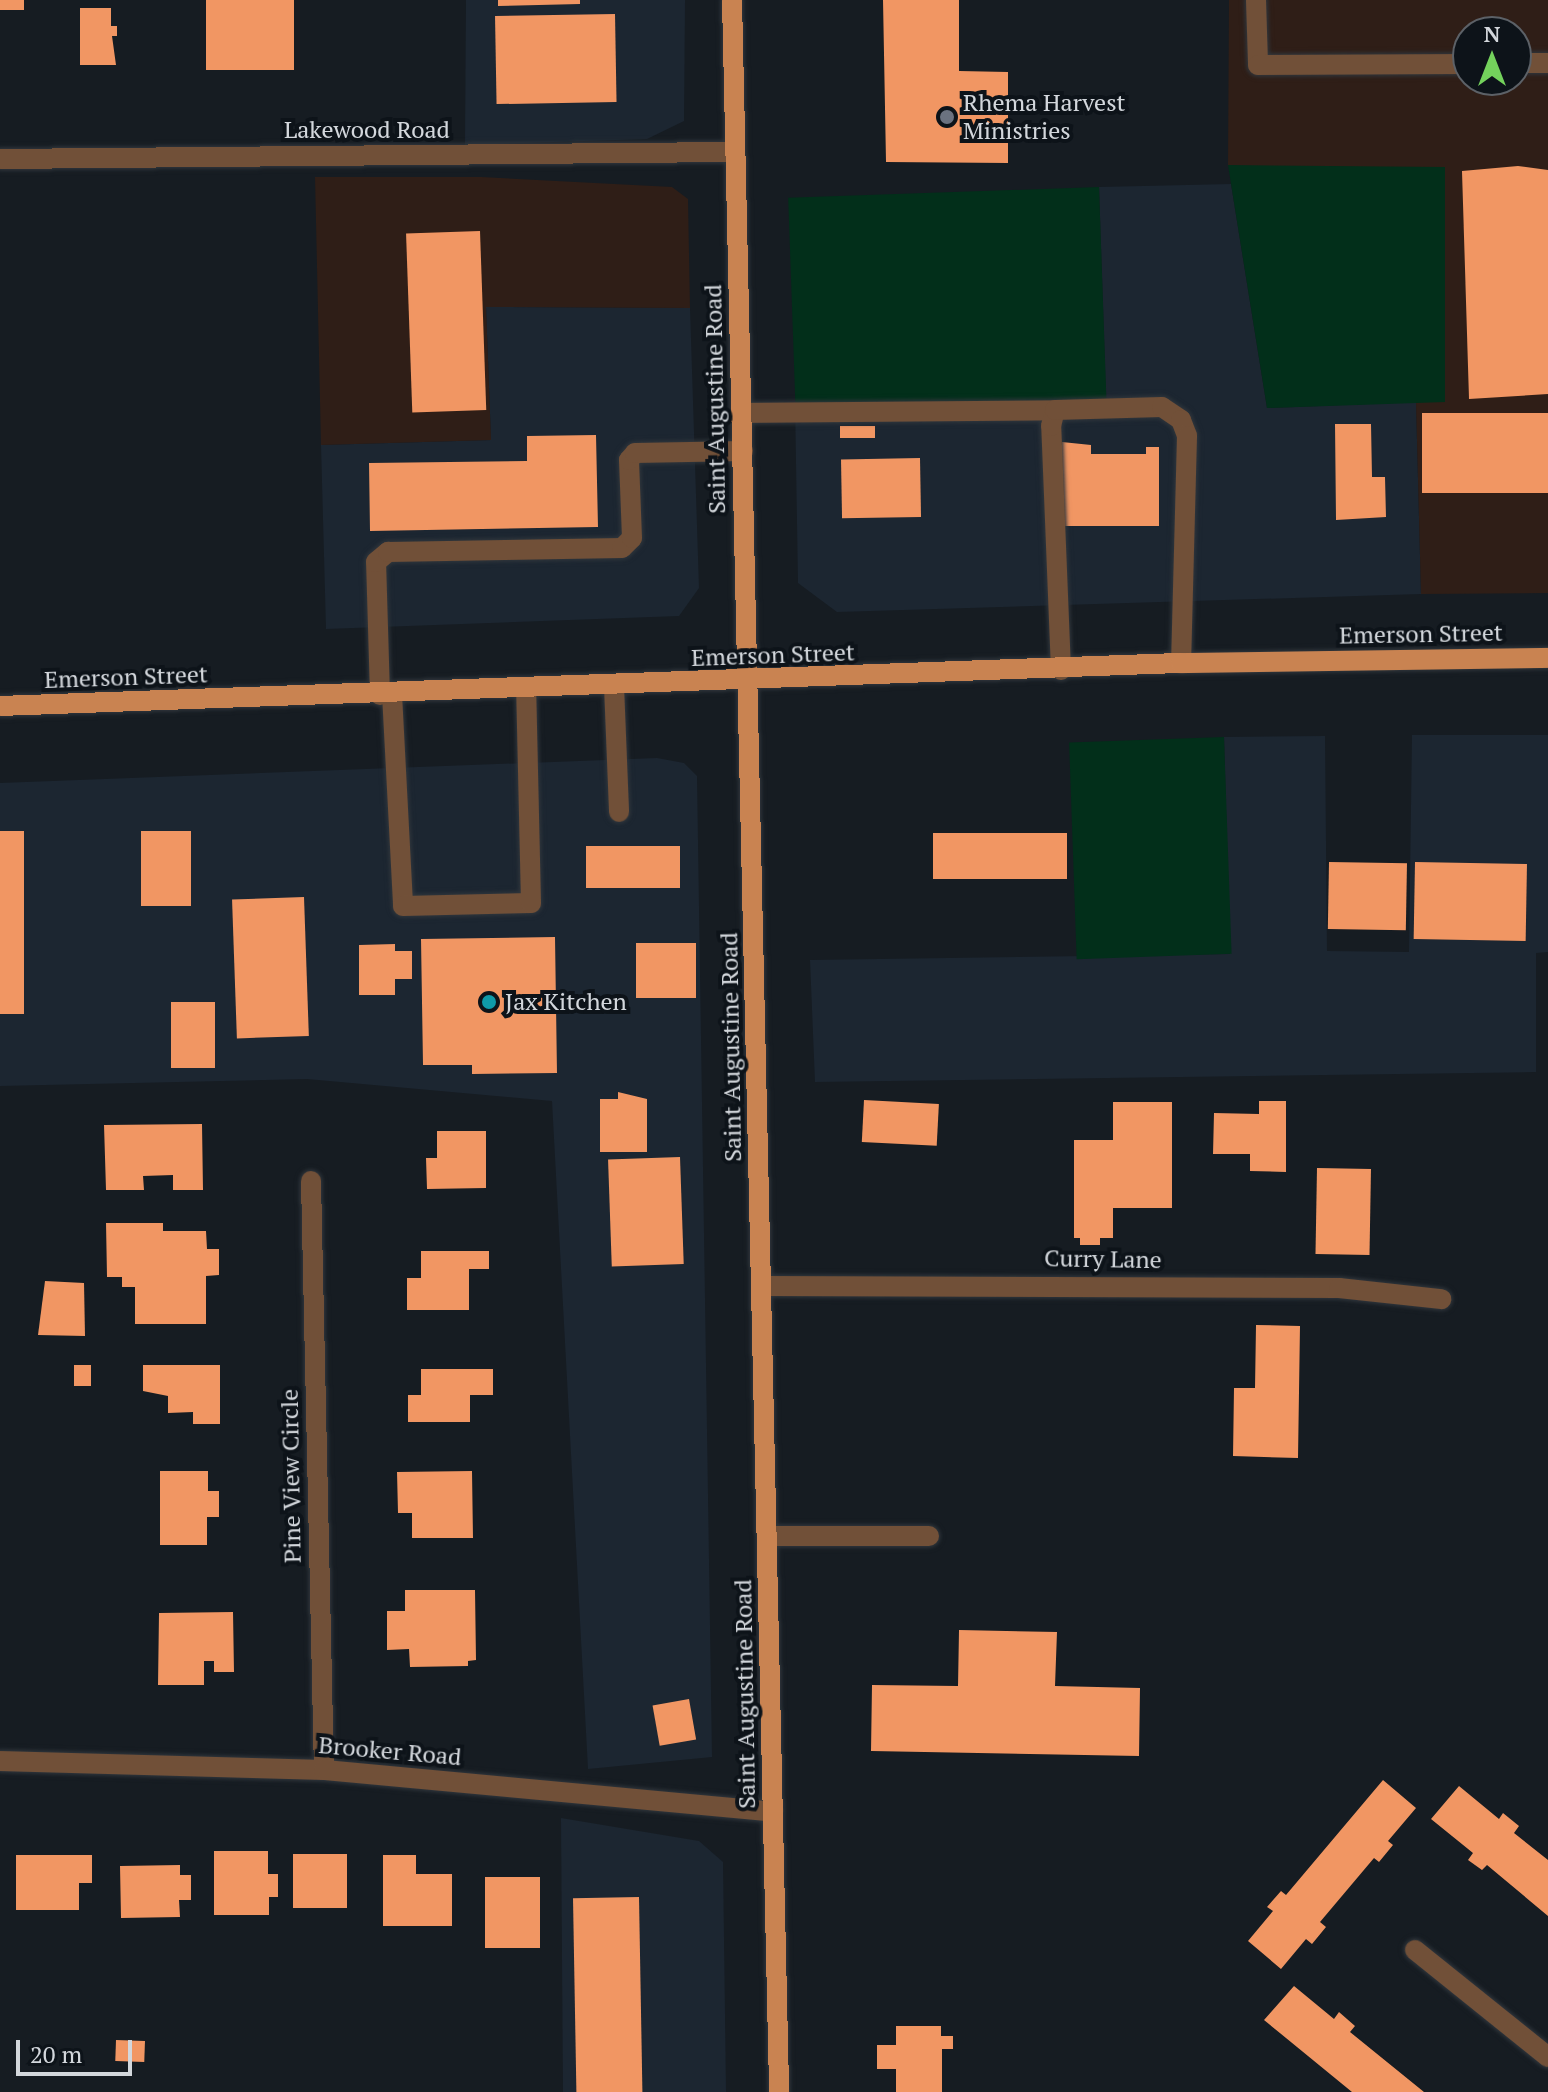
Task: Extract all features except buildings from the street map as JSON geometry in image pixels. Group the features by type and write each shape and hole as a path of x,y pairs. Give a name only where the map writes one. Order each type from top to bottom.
{"main road":[{"name":"Saint Augustine Road","path":"732,0 779,2092"},
{"name":"Emerson Street","path":"0,706 1061,670 1181,663 1548,658"}],"street":[{"path":"1256,0 1258,65 1452,64"},
{"name":"Lakewood Road","path":"0,159 735,152"},
{"path":"742,413 1162,407 1181,420 1187,436 1181,663"},
{"path":"1055,410 1051,426 1061,670"},
{"path":"526,689 531,903 403,906 376,562 388,552 622,548 632,538 629,460 635,453 743,451"},
{"path":"614,686 619,812"},
{"name":"Pine View Circle","path":"311,1181 324,1770"},
{"name":"Curry Lane","path":"763,1286 1339,1288 1441,1299"},
{"path":"768,1536 929,1536"},
{"name":"Brooker Road","path":"0,1761 324,1770 773,1812"},
{"path":"1415,1950 1548,2057"}],"shaded area":[{"path":"466,0 685,0 684,121 647,139 465,145"},
{"path":"1229,0 1548,0 1548,593 1421,594 1416,402 1444,402 1228,165"},
{"path":"315,177 481,177 672,187 688,199 690,308 486,307 491,440 321,445"},
{"path":"1231,184 1267,408 1416,402 1421,594 837,612 798,583 795,401 1106,399 1099,187"},
{"path":"486,307 690,308 699,588 679,616 326,629 321,445 491,440"},
{"path":"1412,735 1548,735 1548,952 1536,953 1536,1072 815,1082 810,960 1230,954 1224,737 1325,736 1327,951 1409,952"},
{"path":"657,758 684,763 697,776 712,1757 588,1769 552,1101 307,1079 0,1086 0,783"},
{"path":"561,1818 699,1841 723,1862 726,2092 563,2092"}],"green space":[{"path":"1228,165 1445,167 1445,402 1267,408"},
{"path":"1099,187 1106,399 796,410 788,198"},
{"path":"1224,737 1232,954 1077,959 1069,742"}],"place":[{"name":"Rhema Harvest Ministries","path":"947,117"},
{"name":"Jax Kitchen","path":"489,1002"}]}
